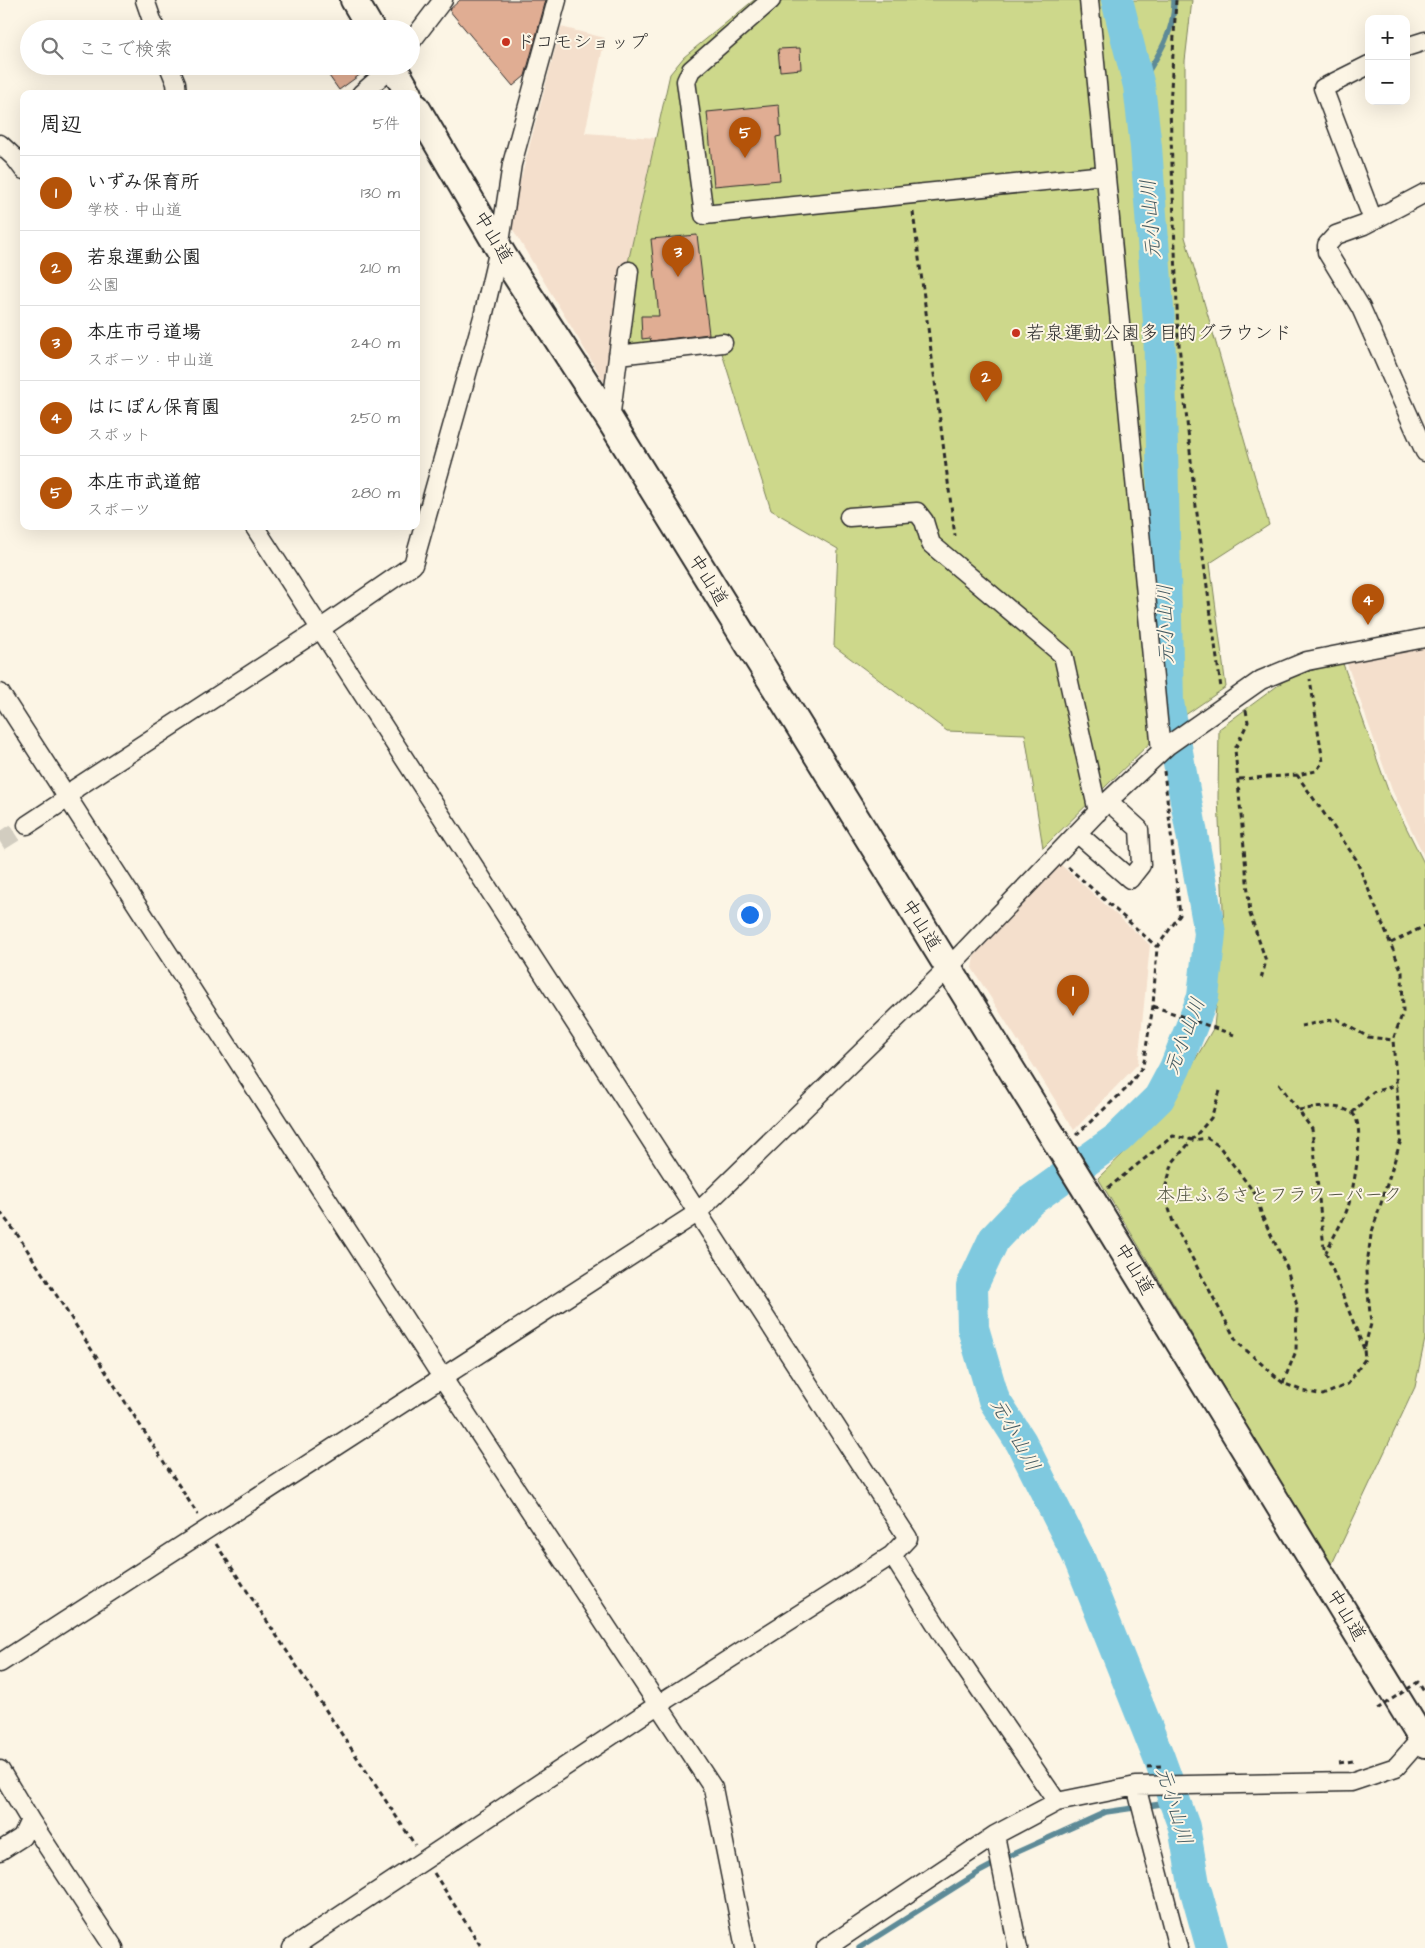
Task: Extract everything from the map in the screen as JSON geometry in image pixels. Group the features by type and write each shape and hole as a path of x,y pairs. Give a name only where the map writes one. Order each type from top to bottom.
{"highway":[{"path":"354,0 366,20"},
{"path":"398,75 407,90"},
{"name":"中山道","path":"420,114 499,249 610,420 1424,1739"}],"street":[{"path":"145,0 151,20"},
{"path":"420,30 443,0"},
{"path":"27,825 68,798 76,788 320,629 413,565 484,316 499,249 512,164 557,0"},
{"path":"772,0 691,70 686,81 704,215 1105,175"},
{"path":"1089,0 1105,175 1164,748"},
{"path":"1410,46 1425,40"},
{"path":"1365,67 1323,88 1373,220"},
{"path":"172,75 176,90"},
{"path":"366,90 383,75"},
{"path":"0,144 20,159"},
{"path":"1425,193 1373,220 1336,235 1327,245 1327,252 1361,308 1425,452"},
{"path":"610,420 629,271"},
{"path":"618,355 723,343"},
{"path":"850,517 916,512 924,521 931,544 1063,655 1103,807 1139,829 1141,865 1130,879 1077,833"},
{"path":"257,530 908,1538 892,1555 659,1704 292,1948"},
{"path":"0,1663 697,1213 948,968 1077,833 1164,748 1261,680 1307,661 1425,638"},
{"path":"0,693 5,712 68,798 442,1377 713,1788 745,1948"},
{"path":"892,1555 944,1637 1056,1802"},
{"path":"826,1948 994,1834 1056,1802 1144,1786 1350,1782 1396,1767 1424,1739"},
{"path":"0,1770 30,1820 114,1948"},
{"path":"1144,1786 1178,1948"},
{"path":"0,1851 22,1837 30,1820"},
{"path":"994,1834 1018,1948"}],"path":[{"path":"1176,0 1170,107 1178,335 1219,709"},
{"path":"910,194 955,536"},
{"path":"1239,779 1296,775 1316,771 1323,762 1307,661"},
{"path":"1244,692 1248,722 1235,749 1250,914 1266,960 1261,979"},
{"path":"1062,1152 1127,1088 1143,1066 1153,1006 1157,947 1180,915 1164,748"},
{"path":"1296,775 1356,859 1402,972 1402,1012 1394,1040 1402,1140 1371,1235 1366,1272 1371,1324 1364,1349"},
{"path":"1055,856 1157,947"},
{"path":"1391,943 1425,926"},
{"path":"1153,1006 1235,1036"},
{"path":"1301,1026 1337,1019 1368,1037 1394,1040"},
{"path":"1220,1091 1211,1118 1173,1162 1164,1192 1173,1222 1237,1342 1283,1383 1303,1391 1323,1395 1348,1384 1365,1359 1364,1349 1326,1252 1312,1129 1279,1084"},
{"path":"1352,1113 1372,1092 1397,1085"},
{"path":"1299,1110 1320,1107 1338,1108 1352,1113 1356,1119 1359,1149 1348,1206 1326,1252"},
{"path":"1088,1194 1173,1136 1193,1140 1207,1138 1219,1146 1237,1167 1256,1195 1262,1216 1287,1268 1297,1306 1296,1351 1283,1383"},
{"path":"0,1212 17,1234 206,1530 482,1948"},
{"path":"1376,1709 1418,1682 1425,1693"}],"shaded area":[{"path":"561,27 605,38 585,133 656,138 627,267 609,390 509,223"},
{"path":"1425,648 1425,858 1392,790 1346,661"},
{"path":"1059,863 1150,945 1138,1064 1074,1130 972,968 974,956"}],"green space":[{"path":"754,0 1192,0 1185,61 1185,237 1269,525 1210,563 1226,687 1162,731 1043,848 1025,734 947,731 834,646 838,549 771,510 721,350 622,352 627,267 670,74 684,57"},
{"name":"本庄ふるさとフラワーパーク","path":"1342,661 1389,793 1425,865 1425,1339 1415,1387 1331,1566 1098,1178 1131,1146 1180,1086 1214,1027 1224,930 1218,798 1219,729 1288,678"}],"building":[{"name":"ドコモショップ","path":"460,0 546,0 525,76 513,86 449,10"},
{"path":"800,48 801,69 780,71 778,49"},
{"path":"328,75 360,75 339,90"},
{"path":"779,105 781,136 776,137 780,180 714,186 707,112"},
{"path":"697,235 709,334 651,341 650,338 642,339 641,316 659,316 651,239"}],"waterway":[{"name":"元小山川","path":"1117,0 1139,86 1146,147 1159,322 1168,702 1210,933 1203,997 1175,1068 1159,1098 1118,1138 1030,1201 994,1239 972,1286 973,1328 994,1400 1021,1442 1079,1558 1159,1758 1184,1827 1194,1884 1212,1948"},
{"path":"1139,86 1158,56 1168,35 1174,0"},
{"path":"859,1948 981,1871 1013,1854 1106,1812 1175,1802"}],"tunnel":[{"path":"0,842 27,825"}],"place":[{"name":"ドコモショップ","path":"506,42"},
{"name":"本庄市武道館","path":"745,158"},
{"name":"本庄市弓道場","path":"678,277"},
{"name":"若泉運動公園多目的グラウンド","path":"1016,333"},
{"name":"若泉運動公園","path":"986,402"},
{"name":"はにぽん保育園","path":"1368,625"},
{"name":"いずみ保育所","path":"1073,1016"}]}
